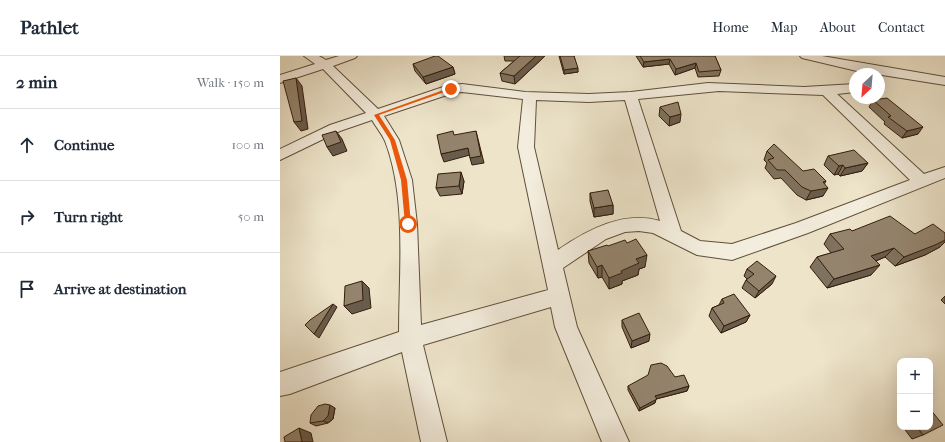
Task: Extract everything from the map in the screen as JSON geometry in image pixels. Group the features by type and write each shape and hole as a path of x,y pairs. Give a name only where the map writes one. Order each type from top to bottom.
{"street":[{"path":"280,78 317,60 351,56"},
{"path":"806,56 945,81"},
{"path":"881,57 889,72"},
{"path":"317,60 348,86 376,115 392,140 404,180 408,224 410,338 434,442"},
{"path":"885,83 918,77"},
{"path":"280,155 335,128 451,89 462,88 530,96 630,96 691,88 719,87 825,90 849,88"},
{"path":"825,90 921,181"},
{"path":"530,96 526,147 566,327 605,421 616,442"},
{"path":"630,96 673,235"},
{"path":"552,265 598,234 616,228 636,224 655,226 697,248 732,252 802,228 945,172"},
{"path":"283,385 410,338 559,296"}],"building":[{"path":"438,56 453,67 423,77 413,64"},
{"path":"520,56 536,56 514,76 500,73"},
{"path":"560,56 574,56 578,68 564,70"},
{"path":"640,56 715,56 721,70 699,72 696,63 676,69 670,59 644,62"},
{"path":"296,78 302,121 294,122 283,81"},
{"path":"885,98 887,98 923,127 907,131 888,117 891,116 878,104 885,104"},
{"path":"678,102 681,114 670,117 660,107"},
{"path":"336,131 341,142 327,147 322,135"},
{"path":"453,131 454,135 476,131 481,156 470,158 468,148 441,154 437,135"},
{"path":"774,144 803,171 814,169 826,181 823,182 828,188 811,191 802,187 785,170 777,170 768,160 774,158 767,151"},
{"path":"854,150 868,163 845,168 843,165 839,166 828,156"},
{"path":"461,172 459,186 436,188 438,174"},
{"path":"608,190 613,205 594,208 590,193"},
{"path":"890,216 915,234 933,224 945,233 945,240 904,257 894,248 871,256 880,265 834,279 817,257 844,249 830,234 850,229 852,231"},
{"path":"636,239 647,255 636,259 639,263 621,271 622,273 609,278 602,265 597,267 588,251 625,240 627,243"},
{"path":"757,261 776,276 759,291 746,280 754,274 747,269"},
{"path":"362,281 363,300 344,306 345,286"},
{"path":"734,294 750,315 724,326 712,308 724,303 722,299"},
{"path":"333,304 314,334 305,325"},
{"path":"639,313 650,334 632,341 622,320"},
{"path":"661,363 667,366 675,377 684,375 689,386 655,396 657,399 640,408 628,386 648,375 651,365"},
{"path":"325,404 330,405 328,416 323,421 310,423 311,415 318,406"},
{"path":"933,413 943,425 933,430"},
{"path":"299,428 302,442 285,442 284,437"},
{"path":"919,430 933,430 923,435"}],"route":[{"path":"408,224 404,180 392,140 376,115 451,89"}]}
